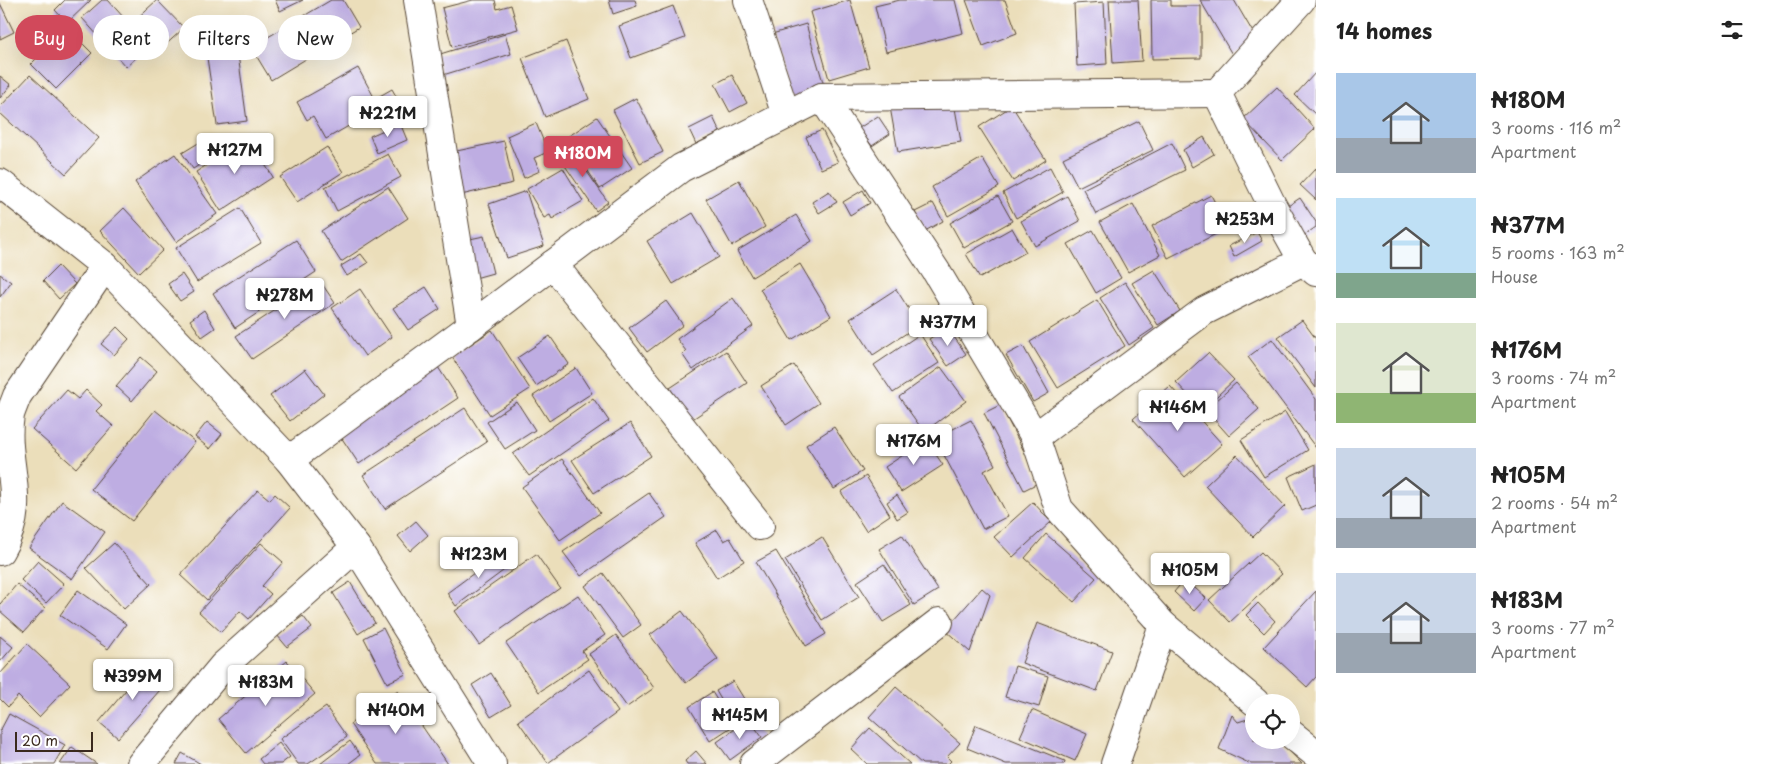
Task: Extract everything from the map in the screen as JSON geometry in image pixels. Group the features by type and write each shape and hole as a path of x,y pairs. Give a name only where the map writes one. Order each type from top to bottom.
{"street":[{"path":"418,0 471,326"},
{"path":"748,0 786,115"},
{"path":"290,460 681,168 822,97 1217,93 1301,0"},
{"path":"1036,437 1204,311 1310,266 1272,206 1217,93"},
{"path":"822,97 936,271 1036,437 1059,509 1163,625 1245,694"},
{"path":"0,183 105,266 290,460 356,547 492,764"},
{"path":"553,264 760,526"},
{"path":"0,551 14,519 15,496 9,429 11,413 17,396 105,266"},
{"path":"140,764 223,666 356,547"},
{"path":"754,764 939,622"},
{"path":"1115,764 1163,625"},
{"path":"1300,741 1316,754"}],"building":[{"path":"65,0 91,0 75,15 60,15 55,10"},
{"path":"102,0 108,0 121,15 93,15 93,30 83,17"},
{"path":"157,0 179,23 179,33 169,42 169,15 141,15"},
{"path":"275,0 303,0 280,11"},
{"path":"331,0 343,0 352,15 305,15"},
{"path":"473,0 495,0 497,9 511,5 518,29 452,47 442,8"},
{"path":"609,0 635,0 637,6 613,14"},
{"path":"850,0 869,67 829,79 810,12"},
{"path":"900,0 955,0 963,33 886,52 875,6"},
{"path":"966,0 1005,0 1017,33 983,46"},
{"path":"1109,0 1138,0 1142,61 1113,63"},
{"path":"1151,0 1171,0 1171,6 1201,6 1201,58 1152,59"},
{"path":"1200,0 1234,0 1258,41 1233,56"},
{"path":"1104,2 1107,64 1077,66 1074,4"},
{"path":"0,3 14,32 0,39"},
{"path":"673,6 685,38 631,58 619,26"},
{"path":"352,15 359,27 352,31"},
{"path":"806,24 825,89 791,99 772,34"},
{"path":"278,31 278,60 304,60 271,80 259,60 268,60 268,37"},
{"path":"505,34 511,54 443,75 437,55"},
{"path":"566,41 589,99 545,117 522,58"},
{"path":"83,44 92,53 56,89 31,64 35,60 83,60"},
{"path":"120,60 134,60 126,67"},
{"path":"207,60 239,60 247,121 217,125"},
{"path":"358,68 380,108 326,139 313,116 307,120 297,102"},
{"path":"1316,72 1316,115 1295,95"},
{"path":"30,75 99,138 66,174 0,113 0,107"},
{"path":"732,75 747,103 730,112 715,84"},
{"path":"0,76 11,85 0,98"},
{"path":"1277,87 1315,129 1282,160 1243,119"},
{"path":"392,89 401,105 387,113 378,97"},
{"path":"953,97 961,142 898,152 890,107"},
{"path":"636,98 663,152 640,163 613,110"},
{"path":"1012,106 1046,160 1013,181 979,127"},
{"path":"878,116 890,134 872,146 859,128"},
{"path":"597,117 632,168 600,189 566,138"},
{"path":"713,117 720,132 696,144 689,129"},
{"path":"1139,121 1153,150 1078,187 1063,158"},
{"path":"400,123 407,140 377,153 370,136"},
{"path":"536,123 548,152 534,158 540,171 524,178 507,136"},
{"path":"822,130 838,162 821,169 806,137"},
{"path":"1204,137 1214,154 1192,167 1183,150"},
{"path":"248,138 273,177 221,211 196,172"},
{"path":"205,139 215,155 193,169 182,153"},
{"path":"504,141 513,183 461,195 452,152"},
{"path":"1172,143 1185,170 1096,214 1083,189"},
{"path":"569,146 608,202 596,211 557,154"},
{"path":"327,147 343,172 297,202 280,177"},
{"path":"175,154 217,214 176,242 135,182"},
{"path":"388,154 401,177 337,211 325,187"},
{"path":"982,158 999,187 948,216 932,187"},
{"path":"1050,167 1063,192 1016,218 1003,193"},
{"path":"563,168 583,201 552,219 550,215 544,218 527,189"},
{"path":"1316,168 1316,200 1300,185"},
{"path":"739,180 765,227 732,246 706,199"},
{"path":"388,187 408,218 341,262 321,231"},
{"path":"863,190 870,203 850,215 843,202"},
{"path":"526,191 544,246 507,258 489,204"},
{"path":"829,191 837,202 819,213 812,202"},
{"path":"1211,195 1228,228 1168,258 1152,226"},
{"path":"998,196 1012,221 964,248 950,223"},
{"path":"1067,196 1080,221 1035,246 1021,221"},
{"path":"1300,198 1316,222 1316,227 1303,236 1285,208"},
{"path":"933,203 943,221 925,231 915,212"},
{"path":"1133,204 1160,255 1128,272 1100,222"},
{"path":"1255,204 1261,217 1234,231 1227,217"},
{"path":"124,208 163,250 139,273 100,231"},
{"path":"240,208 261,243 197,282 176,248"},
{"path":"693,213 719,257 673,284 647,241"},
{"path":"796,215 812,241 752,277 737,251"},
{"path":"1012,228 1026,252 980,278 966,254"},
{"path":"1093,230 1121,278 1096,293 1068,244"},
{"path":"1257,232 1262,241 1234,257 1229,246"},
{"path":"484,236 493,273 475,278 465,240"},
{"path":"296,240 316,272 235,328 213,293"},
{"path":"361,254 368,263 347,276 341,266"},
{"path":"800,264 831,316 791,340 760,289"},
{"path":"58,266 75,284 59,299 43,281"},
{"path":"1154,270 1180,311 1158,325 1132,283"},
{"path":"0,274 11,282 0,297"},
{"path":"182,274 194,292 180,301 168,284"},
{"path":"320,281 335,303 252,359 236,336"},
{"path":"1125,282 1154,328 1129,345 1100,298"},
{"path":"426,287 440,309 408,330 393,308"},
{"path":"360,289 392,337 365,356 332,308"},
{"path":"896,289 919,325 873,355 850,319"},
{"path":"733,298 753,326 693,370 682,354 686,351 677,339"},
{"path":"1097,300 1125,346 1058,388 1030,342"},
{"path":"666,301 683,325 647,352 629,328"},
{"path":"204,310 215,328 202,337 190,320"},
{"path":"1302,320 1316,339 1316,388 1278,337"},
{"path":"117,327 129,339 114,355 101,344"},
{"path":"947,327 966,354 948,366 929,339"},
{"path":"492,330 530,389 490,415 452,357"},
{"path":"920,334 939,363 893,393 874,365"},
{"path":"550,336 569,364 536,386 517,358"},
{"path":"1272,339 1316,399 1316,448 1248,357"},
{"path":"1023,346 1049,393 1033,402 1006,355"},
{"path":"726,351 747,383 691,420 670,388"},
{"path":"1208,353 1234,380 1202,410 1176,382"},
{"path":"141,357 157,371 132,401 116,386"},
{"path":"436,364 458,398 359,464 337,431 376,412 403,394 400,389"},
{"path":"794,365 819,403 786,425 761,386"},
{"path":"941,367 966,401 924,432 899,397"},
{"path":"576,368 592,393 549,421 533,396"},
{"path":"305,369 324,394 290,421 270,396"},
{"path":"1236,383 1259,409 1229,436 1206,410"},
{"path":"1170,386 1222,444 1185,477 1133,419"},
{"path":"67,390 78,399 86,390 102,405 96,411 113,426 76,468 32,429"},
{"path":"593,398 609,421 529,476 513,454"},
{"path":"517,402 535,430 505,449 487,422"},
{"path":"1000,405 1040,482 1024,490 984,413"},
{"path":"465,408 487,442 385,509 363,475"},
{"path":"155,410 195,442 132,521 91,489"},
{"path":"1285,412 1308,450 1264,477 1241,440"},
{"path":"971,420 995,465 984,471 1008,516 983,529 935,438"},
{"path":"207,422 222,434 210,449 195,437"},
{"path":"630,423 651,456 594,493 572,460"},
{"path":"834,427 863,471 834,489 806,445"},
{"path":"926,440 943,465 901,492 885,467"},
{"path":"1237,455 1285,506 1253,537 1205,486"},
{"path":"562,459 600,513 560,540 522,487"},
{"path":"1316,464 1316,505 1302,511 1288,477"},
{"path":"866,476 890,515 866,531 841,492"},
{"path":"258,490 270,500 275,494 290,508 207,600 180,575"},
{"path":"649,493 666,517 581,576 563,552"},
{"path":"897,495 908,512 897,519 887,502"},
{"path":"62,501 105,532 72,579 29,548"},
{"path":"1033,502 1051,522 1013,557 994,537"},
{"path":"416,521 428,535 410,551 398,536"},
{"path":"717,530 724,541 730,538 744,561 717,578 695,543"},
{"path":"1046,534 1096,578 1074,602 1025,558"},
{"path":"902,535 938,590 914,605 879,549"},
{"path":"822,537 859,597 822,620 785,560"},
{"path":"114,543 151,584 124,609 86,568"},
{"path":"261,543 283,562 262,586 271,594 249,619 240,611 221,632 199,612"},
{"path":"776,551 826,634 806,646 756,562"},
{"path":"1261,552 1282,574 1230,622 1209,600"},
{"path":"501,553 511,565 456,606 447,593"},
{"path":"536,554 560,588 479,645 455,611"},
{"path":"38,561 64,584 46,603 21,580"},
{"path":"884,564 911,605 883,622 857,582"},
{"path":"603,573 641,625 623,638 585,586"},
{"path":"1185,579 1206,598 1194,611 1174,592"},
{"path":"350,582 375,623 358,634 333,593"},
{"path":"17,584 45,608 24,632 0,611 0,604"},
{"path":"982,588 990,595 970,652 945,630"},
{"path":"78,590 126,624 108,649 60,615"},
{"path":"1316,591 1316,677 1307,687 1264,647"},
{"path":"578,595 605,635 582,651 588,659 539,692 506,643"},
{"path":"1258,603 1275,621 1264,633 1246,615"},
{"path":"682,611 718,659 686,683 650,635"},
{"path":"303,616 312,628 287,647 277,635"},
{"path":"1037,623 1112,651 1097,691 1022,663"},
{"path":"383,628 406,674 387,683 364,638"},
{"path":"616,635 654,688 627,707 589,654"},
{"path":"0,636 13,647 0,662"},
{"path":"27,644 70,684 39,717 18,696 8,707 0,699 0,674"},
{"path":"287,661 315,694 246,753 218,719"},
{"path":"147,665 167,682 118,738 99,722"},
{"path":"1015,666 1048,676 1039,707 1005,697"},
{"path":"589,670 618,712 548,763 518,721"},
{"path":"491,673 511,705 491,717 472,685"},
{"path":"733,681 751,710 733,720 716,691"},
{"path":"896,687 960,743 947,757 951,761 948,764 922,764 869,717"},
{"path":"398,691 448,764 377,764 350,724"},
{"path":"712,692 733,726 710,741 689,707"},
{"path":"326,707 347,737 308,764 298,764 280,739"},
{"path":"1032,710 1087,734 1075,761 1020,737"},
{"path":"9,714 65,745 54,764 0,764 0,731"},
{"path":"1232,715 1238,722 1245,720 1245,749 1288,749 1302,764 1251,764 1219,749"},
{"path":"749,719 762,737 730,760 717,742"},
{"path":"976,725 1065,761 1064,764 1006,764 967,748"},
{"path":"870,728 910,764 867,764 851,749"},
{"path":"350,741 360,755 348,764 320,764"},
{"path":"279,743 290,757 281,764 263,764 259,759"},
{"path":"72,747 97,764 60,764"},
{"path":"696,751 707,764 687,764 685,761"},
{"path":"182,753 201,764 176,764"}]}
